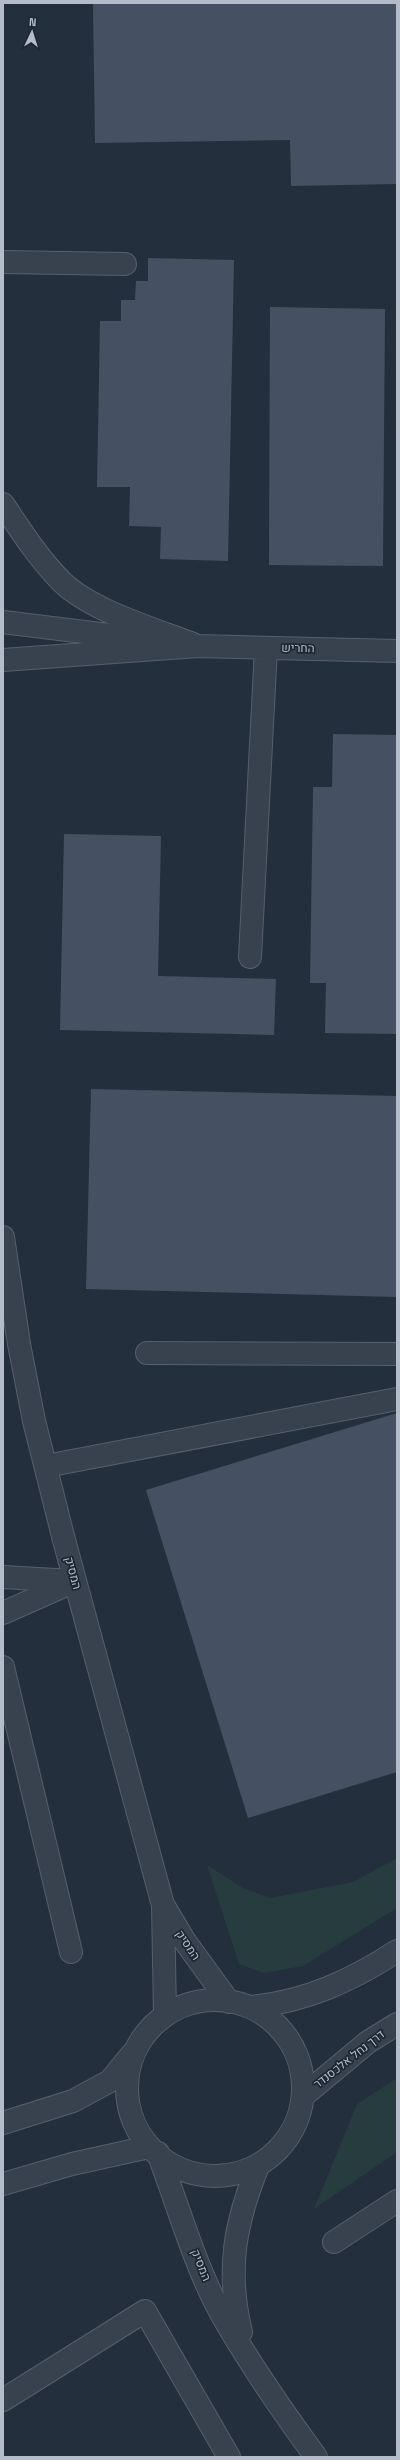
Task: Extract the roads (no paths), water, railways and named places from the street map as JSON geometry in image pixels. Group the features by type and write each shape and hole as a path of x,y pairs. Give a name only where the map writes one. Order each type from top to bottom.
{"street":[{"path":"3,262 125,264"},
{"path":"3,504 32,547 63,583 98,606 198,646"},
{"name":"החריש","path":"3,622 198,646 397,651"},
{"name":"החריש","path":"3,660 198,646"},
{"path":"250,957 266,648"},
{"name":"המסיק","path":"3,1237 18,1344 46,1466 75,1581 163,1905 165,2015"},
{"path":"147,1353 397,1354"},
{"path":"46,1466 397,1399"},
{"path":"3,1577 75,1581"},
{"path":"3,1613 75,1581"},
{"path":"3,1667 71,1952"},
{"name":"המסיק","path":"163,1905 184,1940 229,2002"},
{"path":"250,2007 277,2005 302,1999 336,1985 397,1950"},
{"path":"3,2123 73,2101 104,2085 110,2081 136,2049 148,2030 165,2015 192,2003 221,2000 250,2007 275,2022 290,2040 299,2060 304,2082 302,2107 293,2130 278,2150 258,2166 234,2174 213,2176 193,2173 173,2166 154,2150 134,2121 127,2092 129,2070 136,2049"},
{"name":"דרך נחל אלכסנדר","path":"303,2096 368,2042 397,2024"},
{"path":"3,2184 72,2164 154,2150"},
{"name":"המסיק","path":"154,2150 223,2317 278,2407 316,2457"},
{"name":"המסיק","path":"256,2370 242,2334 234,2303 232,2270 235,2238 245,2198 258,2166"},
{"path":"334,2242 397,2201"},
{"path":"3,2400 145,2311 229,2457"}]}
